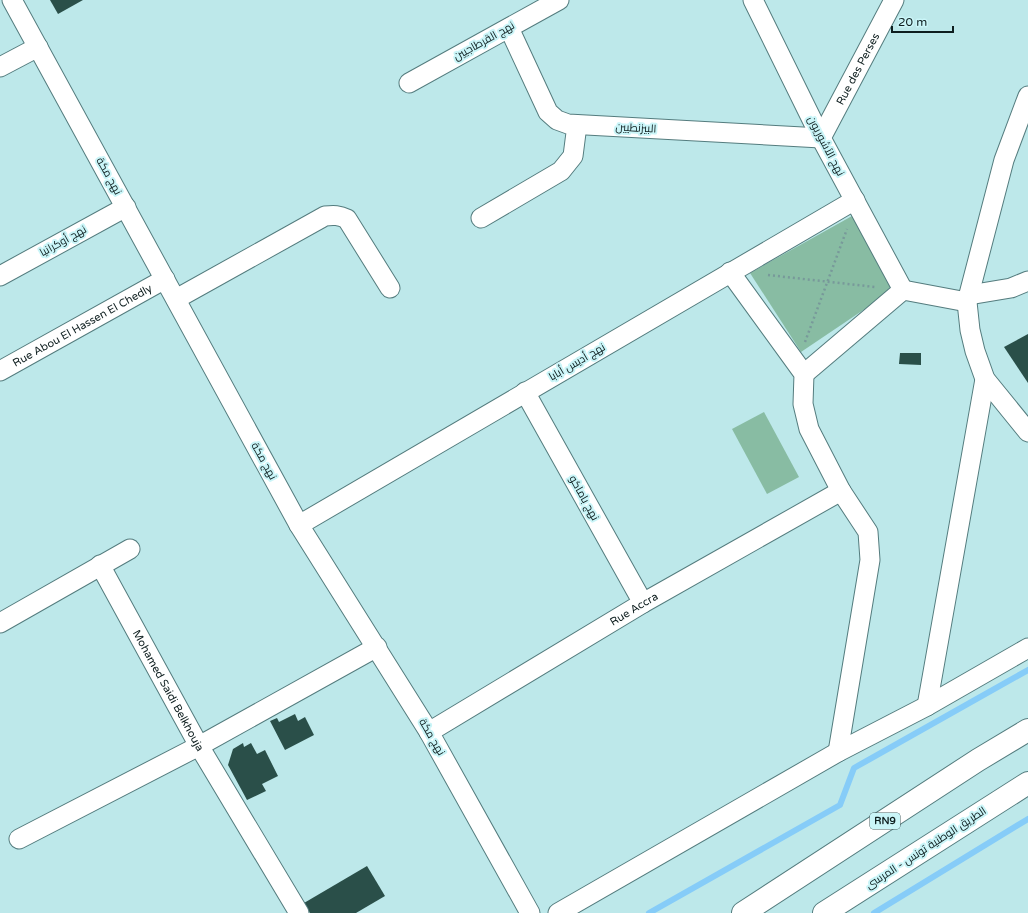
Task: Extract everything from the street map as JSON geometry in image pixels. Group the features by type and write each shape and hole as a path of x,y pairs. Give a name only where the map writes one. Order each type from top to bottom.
{"highway":[{"name":"RN9","path":"743,913 978,760 1028,730"},
{"name":"الطريق الوطنية تونس - المرسى","path":"824,913 1028,783"}],"street":[{"name":"نهج مكة","path":"12,0 299,525 430,732 530,913"},
{"name":"نهج القرطاجيين","path":"409,83 559,0"},
{"name":"نهج الآشوريون","path":"753,0 821,138 903,290"},
{"name":"Rue des Perses","path":"821,138 894,0"},
{"name":"البيزنطيين","path":"508,28 548,112 557,120 568,124 821,138"},
{"path":"0,67 38,47"},
{"path":"1028,96 1004,160 968,299 975,351 985,379 1028,432"},
{"path":"481,218 561,171 573,156 578,125"},
{"name":"نهج أديس أبابا","path":"299,525 855,200"},
{"name":"نهج أوكرانيا","path":"0,276 126,207"},
{"path":"176,299 325,216 332,215 340,215 347,219 390,288"},
{"path":"730,272 804,374 803,404 809,429 841,491 868,532 870,560 838,752"},
{"name":"Rue Abou El Hassen El Chedly","path":"0,372 165,279"},
{"path":"804,374 903,290 968,299 1011,288 1028,281"},
{"path":"927,706 985,379"},
{"name":"نهج باماكو","path":"525,392 643,603"},
{"name":"Rue Accra","path":"430,732 643,603 841,491"},
{"path":"0,623 130,549"},
{"name":"Mohamed Saidi Belkhouja","path":"100,565 199,746 299,913"},
{"path":"19,840 199,746 377,647"},
{"path":"558,913 838,752 927,706 1028,648"}],"path":[{"path":"804,374 801,352 852,216 855,200"},
{"path":"765,274 903,290"}],"green space":[{"path":"852,216 893,290 801,352 750,273"},
{"path":"764,412 799,477 767,494 732,429"}],"building":[{"path":"50,0 83,0 58,14"},
{"path":"1028,334 1028,383 1004,347"},
{"path":"900,353 921,353 921,365 899,364"},
{"path":"295,714 298,721 305,717 314,735 285,750 270,721 277,718 279,722"},
{"path":"243,743 244,747 251,743 257,754 265,750 278,776 262,784 266,791 247,800 228,765 233,749"},
{"path":"367,866 385,896 356,913 310,913 304,903"}],"waterway":[{"path":"649,913 840,805 854,768 1028,670"},
{"path":"874,913 1028,819"}]}
